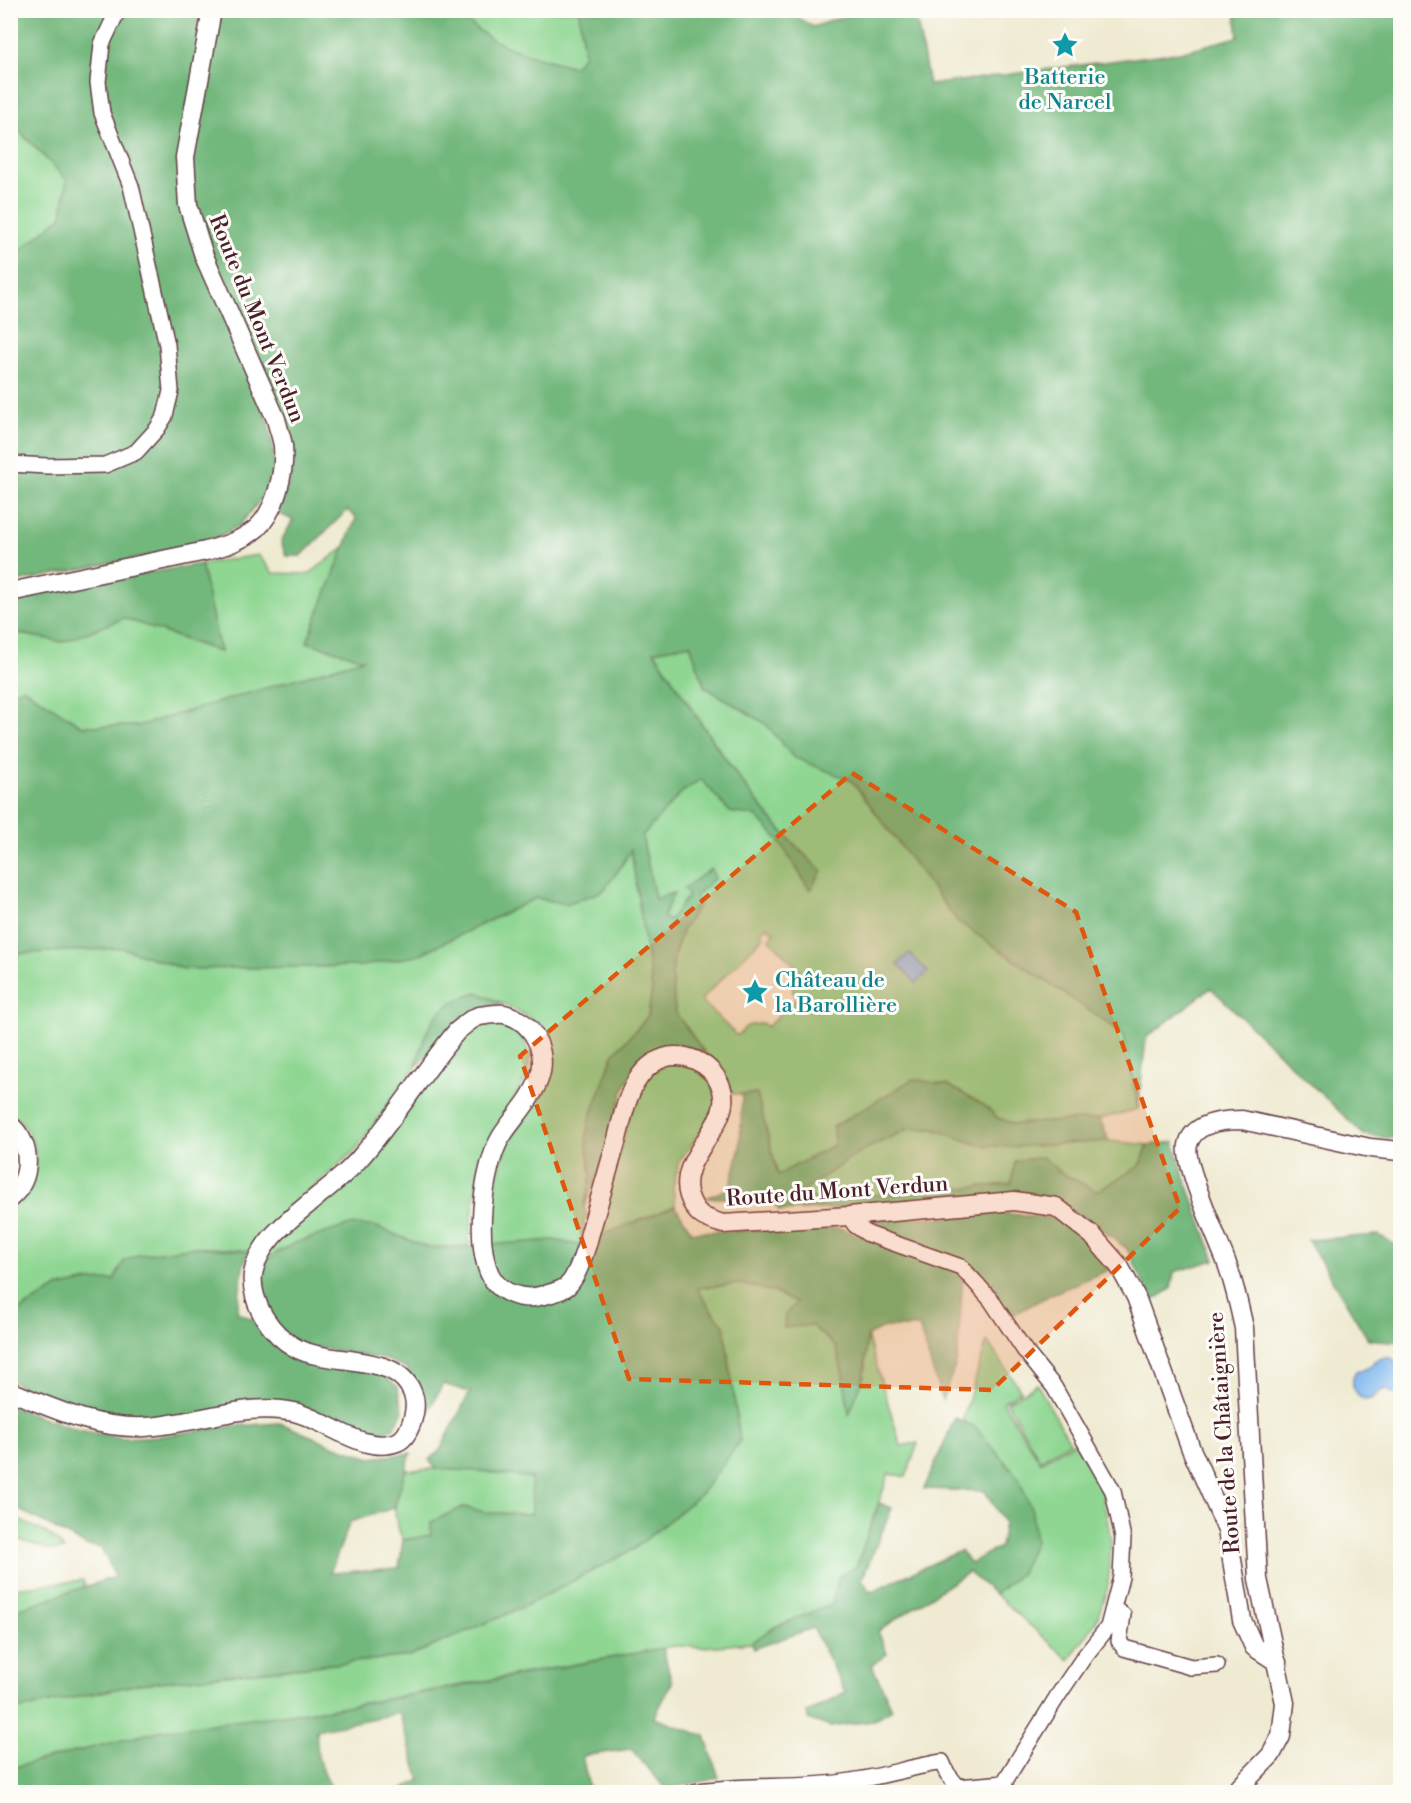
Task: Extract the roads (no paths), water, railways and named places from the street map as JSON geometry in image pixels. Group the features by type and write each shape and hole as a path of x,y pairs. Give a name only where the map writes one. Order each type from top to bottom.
{"street":[{"path":"10,464 105,465 136,452 157,429 165,416 171,391 167,345 131,186 102,112 98,82 102,44 118,10"},
{"name":"Route du Mont Verdun","path":"10,592 230,544 257,528 274,504 283,473 283,445 276,420 204,256 188,205 185,157 212,10"},
{"name":"Route du Mont Verdun","path":"10,1391 70,1416 116,1426 144,1427 253,1411 293,1412 314,1419 353,1439 376,1445 399,1442 408,1432 413,1416 414,1399 403,1378 385,1367 368,1362 321,1357 297,1349 281,1338 259,1310 254,1293 253,1274 265,1245 288,1221 359,1159 457,1031 478,1016 502,1014 520,1021 534,1034 543,1054 540,1078 524,1106 500,1138 488,1171 484,1192 483,1254 493,1279 506,1292 527,1298 547,1295 567,1287 583,1258 629,1095 645,1069 660,1058 677,1055 693,1058 706,1066 719,1082 723,1095 723,1108 718,1123 690,1164 686,1186 693,1208 704,1218 723,1224 849,1216 1014,1201 1056,1207 1092,1235 1119,1266 1136,1297 1191,1449 1227,1530 1242,1620 1254,1647 1277,1662"},
{"name":"Route de la Châtaignière","path":"1277,1662 1258,1579 1244,1328 1226,1262 1189,1165 1188,1144 1203,1127 1221,1120 1242,1120 1370,1148 1401,1151"},
{"path":"10,1125 20,1134 26,1148 27,1163 17,1193 10,1198"},
{"path":"693,1792 718,1788 803,1786 851,1781 942,1762 958,1787 1001,1788 1057,1697 1108,1627 1114,1609 1121,1577 1123,1538 1113,1491 1054,1387 991,1300 962,1267 868,1234 855,1225 849,1216"},
{"path":"1114,1609 1122,1615 1119,1641 1124,1648 1191,1667 1217,1665"},
{"path":"1235,1792 1271,1755 1281,1736 1286,1703 1277,1662"}],"water":[{"path":"909,953 928,972 916,983 898,964"},
{"path":"1385,1357 1400,1364 1400,1396 1384,1389 1371,1399 1364,1400 1354,1387 1354,1375 1356,1371 1368,1368 1375,1361"}],"place":[{"name":"Batterie de Narcel","path":"1065,45"},
{"name":"Château de la Barollière","path":"755,992"}]}
